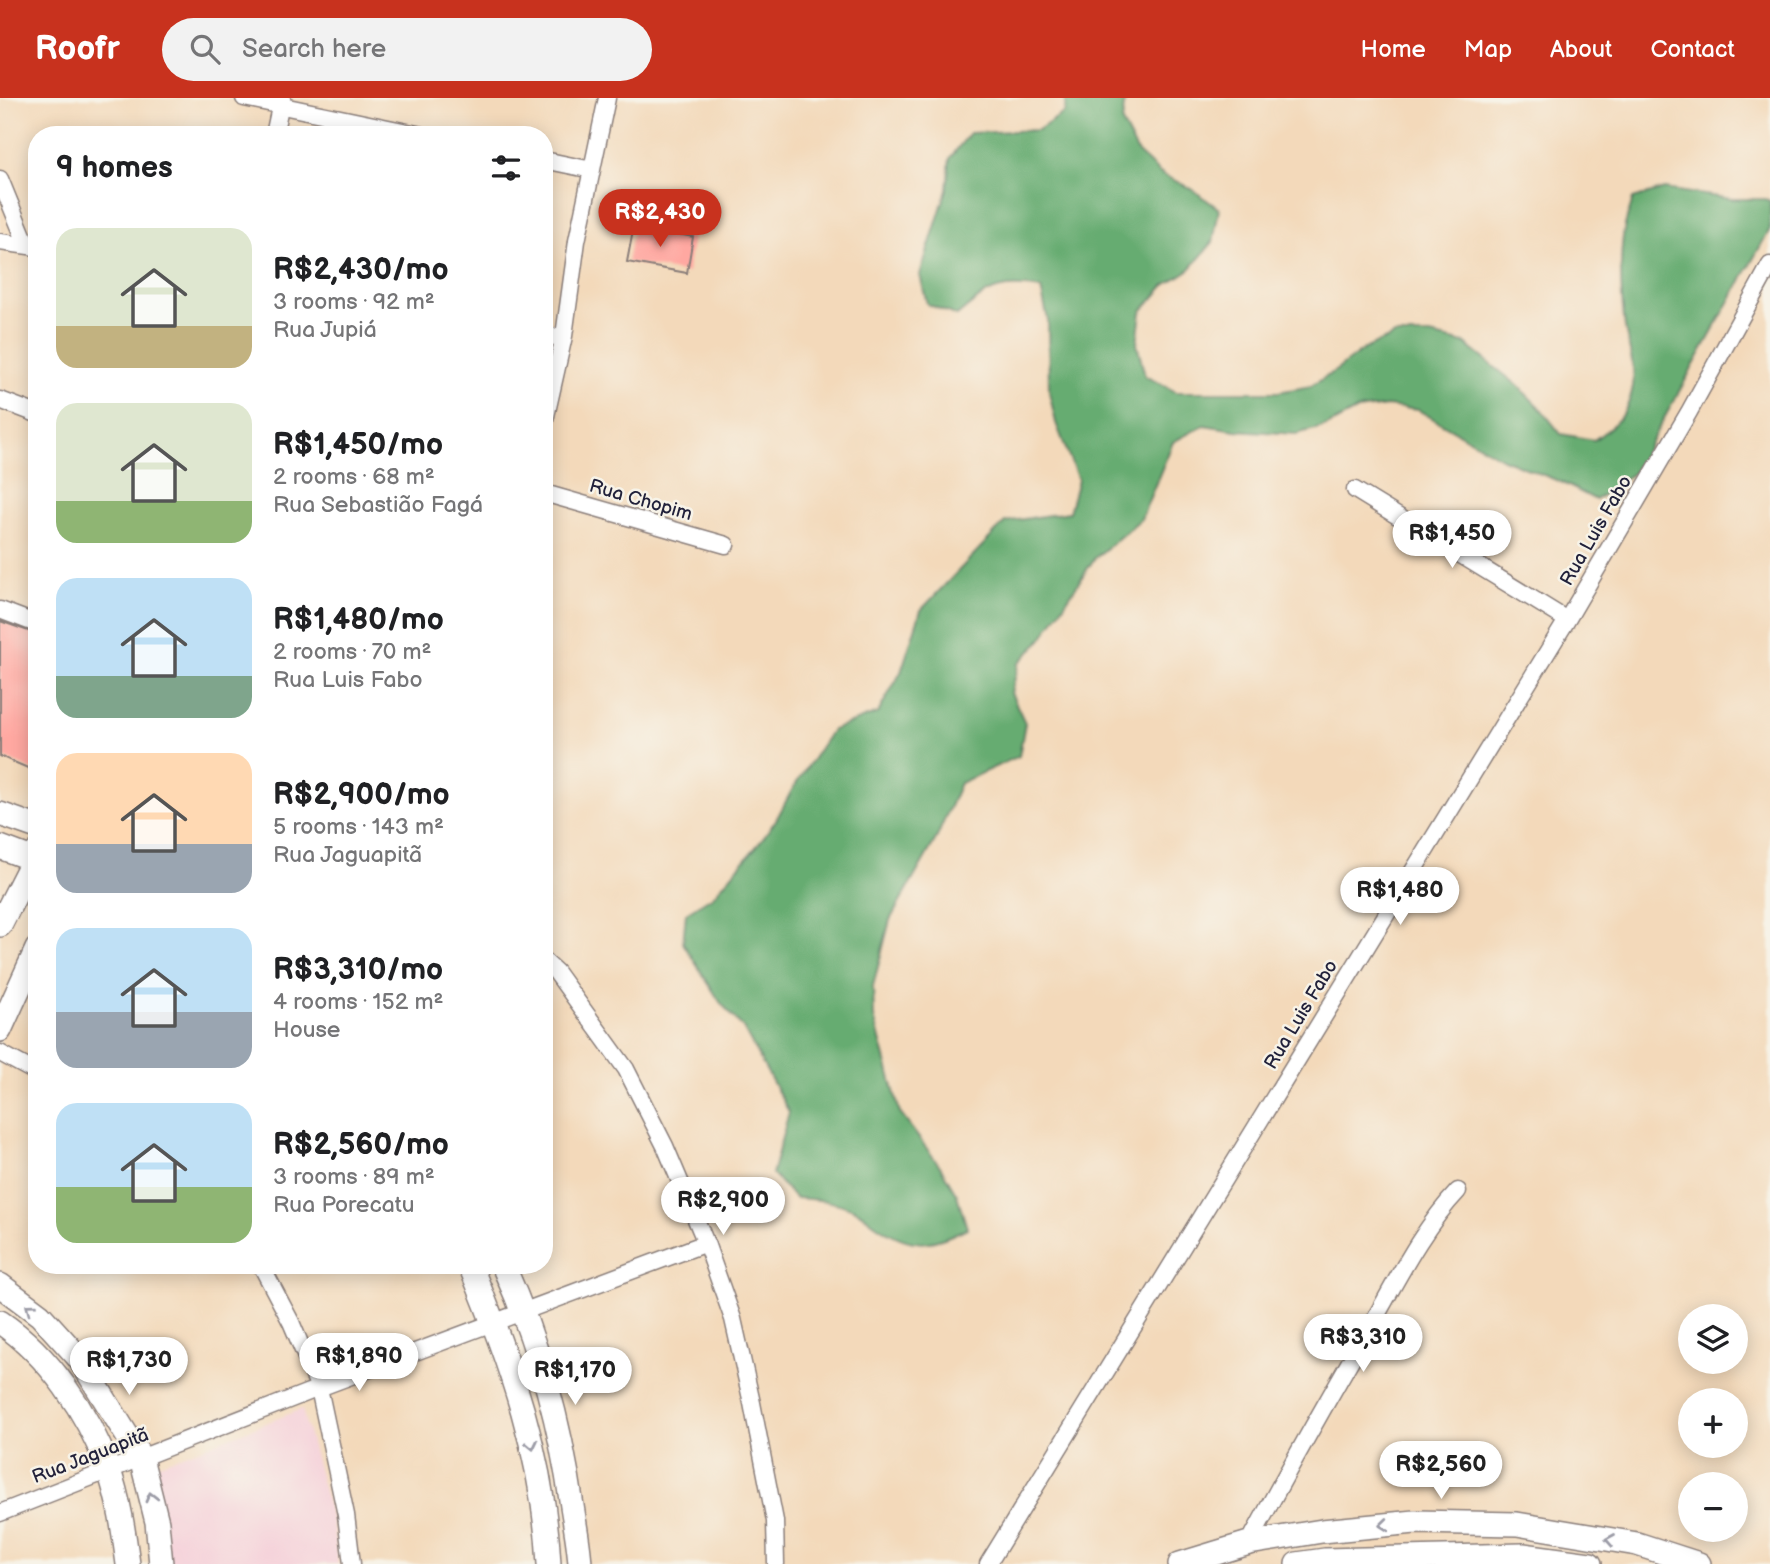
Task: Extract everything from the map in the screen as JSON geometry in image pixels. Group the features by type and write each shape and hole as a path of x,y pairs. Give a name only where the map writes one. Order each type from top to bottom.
{"street":[{"path":"244,98 281,102 384,126"},
{"path":"553,385 564,336 577,241 607,98"},
{"path":"276,126 281,102"},
{"path":"553,162 592,170"},
{"path":"0,179 28,238"},
{"path":"0,242 28,246"},
{"name":"Rua Luis Fabo","path":"988,1564 1567,620 1689,412 1770,265"},
{"path":"553,337 564,336"},
{"path":"0,400 28,411"},
{"path":"1355,490 1567,620"},
{"name":"Rua Chopim","path":"553,496 726,545"},
{"path":"0,610 28,621"},
{"path":"0,814 28,824"},
{"path":"0,847 28,856"},
{"path":"0,925 28,873"},
{"path":"0,1030 28,969"},
{"path":"553,969 626,1069 665,1146 706,1243 733,1319 752,1403 775,1521 776,1564"},
{"path":"0,1054 28,1068"},
{"path":"1249,1543 1308,1433 1388,1296 1440,1211 1458,1191"},
{"name":"Rua Jaguapitã","path":"0,1513 319,1388 706,1243"},
{"path":"266,1274 291,1322 319,1388 346,1515 352,1564"},
{"path":"474,1274 494,1323 534,1448 548,1564"},
{"path":"507,1274 524,1312 542,1368 564,1453 580,1564"},
{"path":"0,1285 40,1315 79,1358 141,1458 157,1522 161,1564"},
{"path":"0,1322 15,1332 55,1374 86,1421 108,1469 128,1564"},
{"path":"1180,1564 1249,1543 1322,1531 1415,1522 1517,1524 1637,1544 1687,1562"},
{"path":"1322,1531 1326,1562"},
{"path":"1297,1564 1523,1555 1590,1564"}],"shaded area":[{"path":"302,1409 332,1521 338,1564 170,1564 152,1467"}],"green space":[{"path":"1066,98 1125,98 1122,123 1138,153 1161,174 1192,189 1219,209 1213,242 1190,269 1164,286 1141,312 1137,344 1145,376 1176,392 1278,392 1311,386 1364,349 1395,335 1430,335 1464,343 1516,384 1561,434 1594,440 1623,414 1632,391 1633,367 1626,335 1621,266 1624,230 1633,199 1664,189 1732,199 1766,199 1770,201 1770,229 1634,472 1596,500 1561,482 1503,459 1418,410 1387,406 1357,410 1327,426 1296,434 1204,425 1173,442 1141,519 1094,559 1041,640 1019,663 1011,693 1025,723 1019,756 960,783 937,837 890,920 873,986 874,1017 900,1113 940,1166 957,1195 967,1228 934,1241 914,1242 893,1235 854,1209 825,1201 795,1198 772,1174 789,1112 743,1028 720,1002 683,943 686,913 713,896 756,847 832,730 878,713 901,672 921,610 1005,522 1069,512 1078,480 1056,423 1049,392 1048,320 1041,289 1004,287 986,294 957,316 927,304 920,275 947,189 950,158 970,133 1038,130 1065,112"}],"building":[{"path":"634,225 693,237 687,273 627,262"},
{"path":"0,621 28,631 28,768 0,756"}]}
